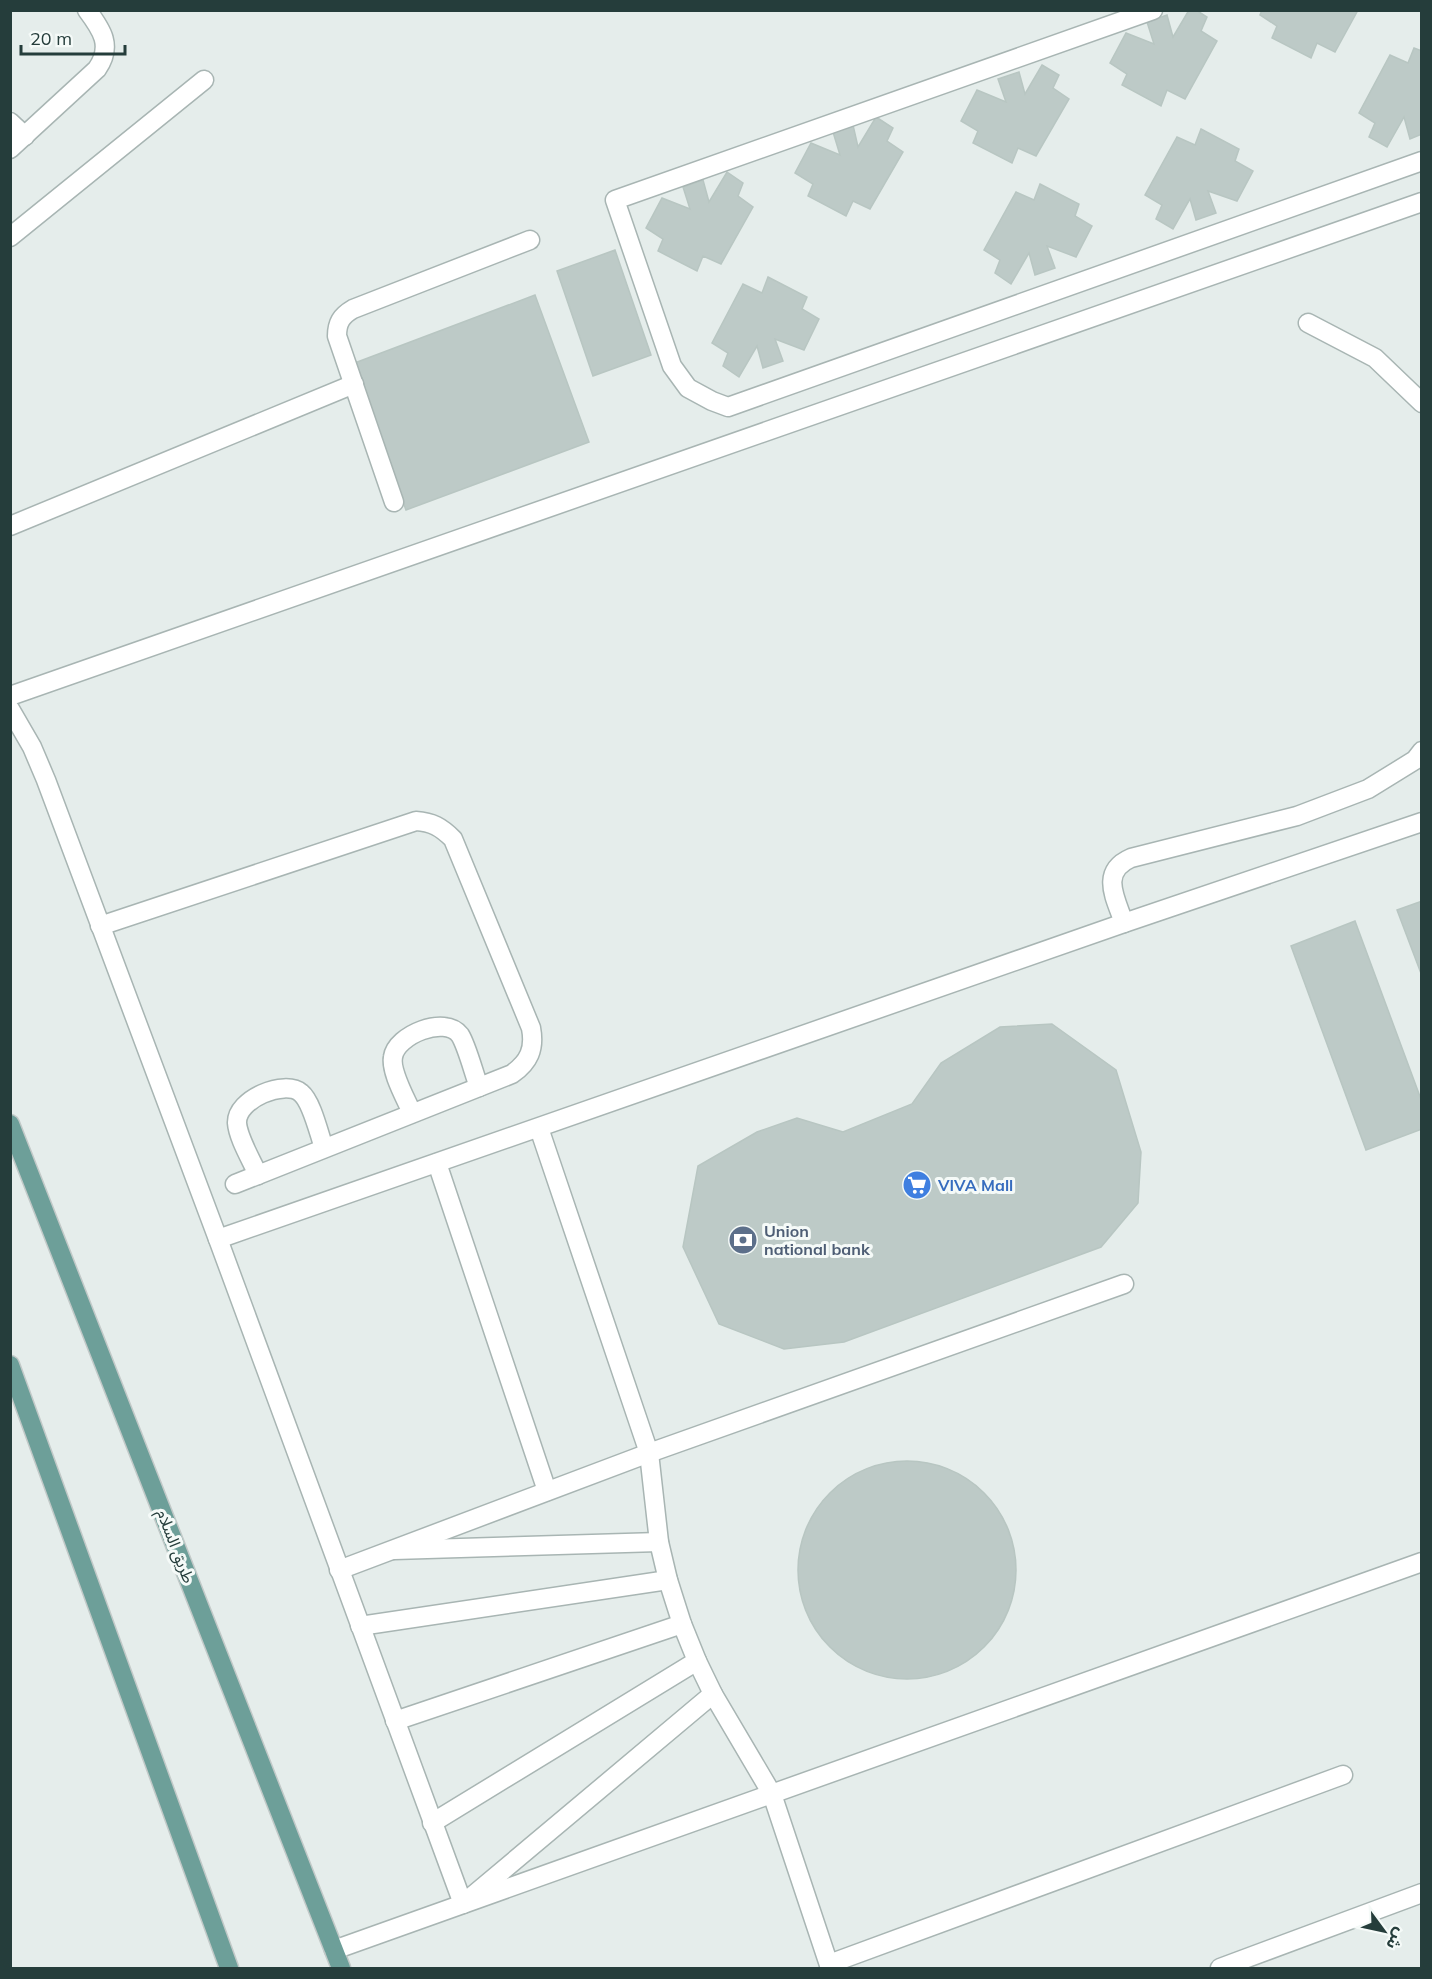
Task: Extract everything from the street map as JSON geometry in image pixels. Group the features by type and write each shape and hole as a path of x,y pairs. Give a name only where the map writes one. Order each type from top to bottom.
{"main road":[{"name":"طريق السلام","path":"10,1124 341,1968"},
{"path":"10,1365 229,1968"}],"street":[{"path":"10,149 97,69 103,60 104,39 87,10"},
{"path":"1153,10 615,200 672,366 688,388 712,402 728,407 1422,161"},
{"path":"10,237 204,80"},
{"path":"10,122 25,136"},
{"path":"10,696 1422,202"},
{"path":"394,502 337,336 339,321 345,314 530,240"},
{"path":"1308,323 1375,358 1422,403"},
{"path":"10,526 354,384"},
{"path":"10,709 32,747 46,780 463,1904"},
{"path":"1124,923 1112,880 1115,870 1122,862 1307,812 1368,789 1415,760 1422,751"},
{"path":"100,926 416,821 430,822 443,829 453,839 531,1028 532,1050 528,1060 512,1074 235,1184"},
{"path":"218,1239 1124,923 1422,822"},
{"path":"412,1113 392,1062 393,1054 402,1039 436,1026 454,1029 461,1036 479,1087"},
{"path":"258,1175 237,1124 242,1107 248,1101 282,1088 291,1087 300,1091 306,1098 324,1148"},
{"path":"539,1128 649,1453 659,1542 682,1624 713,1694 772,1794 829,1966 1343,1775"},
{"path":"437,1163 547,1491"},
{"path":"339,1570 649,1453 1124,1284"},
{"path":"392,1551 659,1542"},
{"path":"334,1950 1422,1562"},
{"path":"360,1626 668,1580"},
{"path":"395,1721 682,1624"},
{"path":"432,1823 697,1661"},
{"path":"463,1904 713,1694"},
{"path":"1220,1968 1249,1963 1422,1893"}],"building":[{"path":"1189,10 1196,10 1207,17 1201,31 1217,41 1185,99 1167,90 1161,106 1122,85 1127,74 1110,63 1126,33 1154,44 1147,22 1167,15 1173,37"},
{"path":"1262,10 1358,10 1335,52 1317,43 1311,58 1272,38 1277,26 1260,15"},
{"path":"1414,48 1422,51 1422,134 1410,139 1404,117 1387,147 1369,137 1375,123 1359,113 1390,55 1408,63"},
{"path":"1042,65 1059,75 1053,88 1069,99 1036,156 1018,148 1012,163 973,143 978,131 961,121 977,90 1006,102 998,79 1019,72 1025,94"},
{"path":"876,117 893,128 887,141 903,152 870,209 853,201 846,216 808,196 813,184 795,173 811,143 840,155 833,132 853,125 858,147"},
{"path":"1201,129 1239,149 1235,161 1253,171 1237,201 1208,191 1216,213 1196,220 1190,199 1173,229 1156,219 1162,205 1145,195 1177,137 1195,145"},
{"path":"727,172 743,183 738,196 753,207 721,264 703,256 697,271 658,251 663,239 646,228 662,198 690,209 683,187 703,180 709,202"},
{"path":"1040,184 1079,204 1075,216 1092,226 1076,257 1047,246 1055,268 1035,275 1029,253 1011,284 995,273 1000,260 984,250 1016,192 1034,200"},
{"path":"615,250 651,355 593,376 557,271"},
{"path":"768,277 807,297 802,309 819,319 804,350 775,339 783,361 763,368 757,346 739,377 723,366 728,353 712,343 743,284 762,293"},
{"path":"535,295 589,442 406,510 352,364"},
{"path":"1422,901 1422,976 1397,910"},
{"path":"1355,921 1422,1102 1422,1129 1366,1150 1291,946"},
{"name":"VIVA Mall","path":"1052,1024 1116,1070 1141,1152 1138,1203 1101,1247 844,1342 784,1349 719,1324 683,1247 698,1166 757,1132 797,1118 843,1132 912,1104 941,1063 1000,1027"},
{"path":"907,1461 939,1466 949,1470 984,1493 1007,1528 1011,1538 1016,1570 1011,1602 1007,1612 984,1647 949,1670 939,1674 907,1679 875,1674 865,1670 830,1647 807,1612 803,1602 798,1570 803,1538 807,1528 830,1493 865,1470 875,1466"}],"place":[{"name":"VIVA Mall","path":"917,1185"},
{"name":"Union national bank","path":"743,1240"}]}
